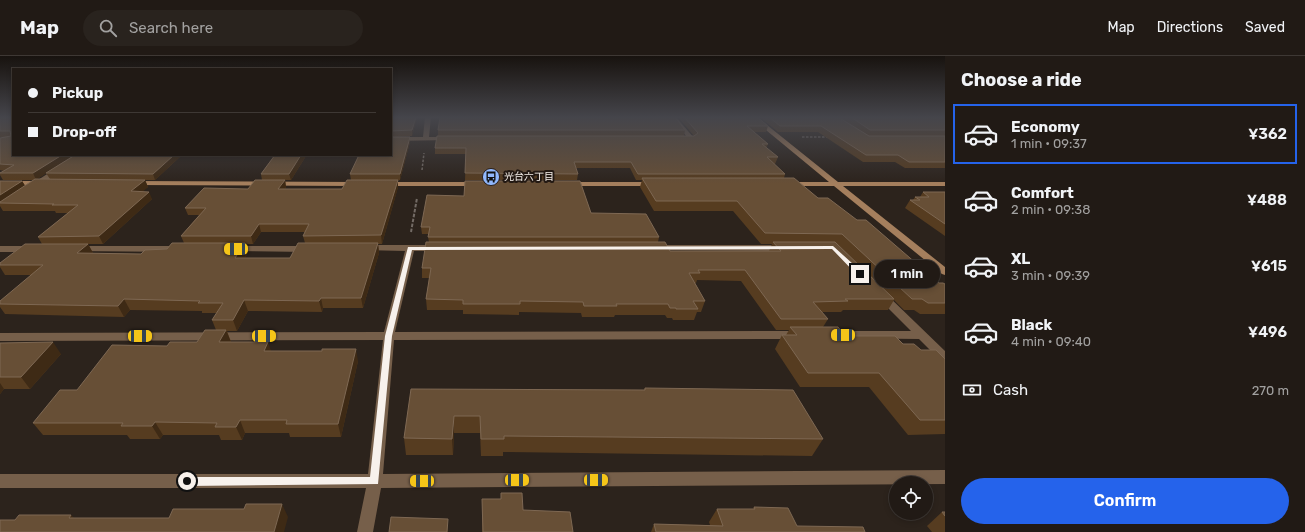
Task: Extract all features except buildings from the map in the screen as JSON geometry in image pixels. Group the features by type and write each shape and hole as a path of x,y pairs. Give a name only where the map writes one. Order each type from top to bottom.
{"street":[{"path":"781,139 945,272"},
{"path":"26,192 80,156"},
{"path":"0,184 54,183"},
{"path":"125,183 484,184"},
{"path":"563,184 667,184"},
{"path":"778,184 945,184"},
{"path":"221,249 315,248"},
{"path":"354,248 450,248"},
{"path":"365,532 375,481 389,336 410,248"},
{"path":"650,248 793,248"},
{"path":"0,249 39,249"},
{"path":"71,249 189,249"},
{"path":"873,286 945,358"},
{"path":"0,337 922,335"},
{"path":"0,481 375,481 945,477"}],"path":[{"path":"420,176 426,139"},
{"path":"410,248 418,191"}],"place":[{"name":"光台六丁目","path":"491,177"}],"route":[{"path":"187,481 375,481 389,336 410,248 833,248 860,274"}]}
